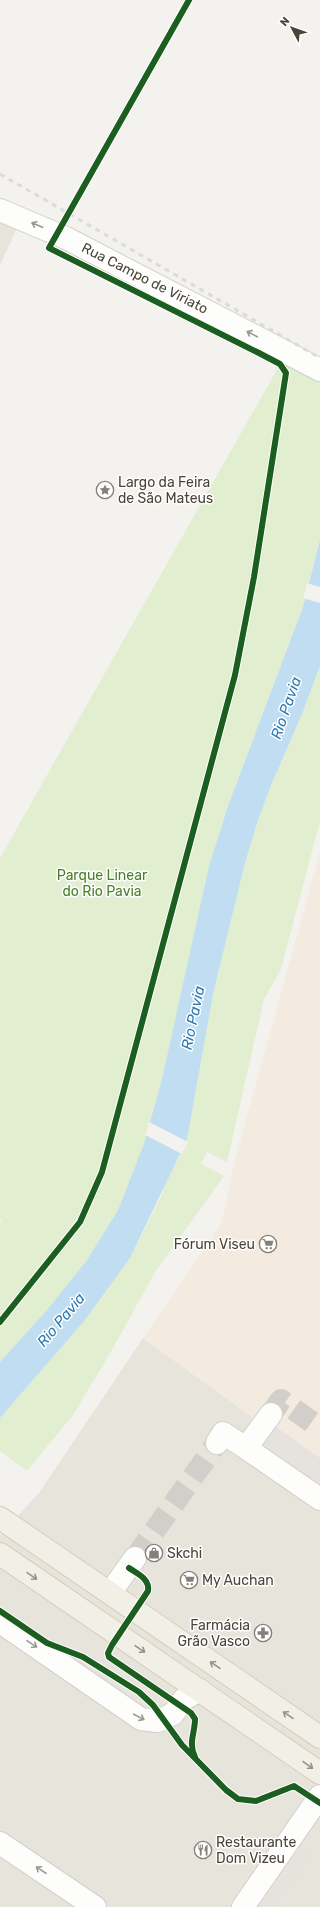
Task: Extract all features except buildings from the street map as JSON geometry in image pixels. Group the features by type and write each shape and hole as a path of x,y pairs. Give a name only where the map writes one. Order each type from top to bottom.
{"main road":[{"path":"0,1518 320,1737"},
{"path":"0,1531 44,1561 83,1575"},
{"path":"0,1554 320,1773"}],"street":[{"name":"Rua Campo de Viriato","path":"0,210 66,238 320,370"},
{"path":"246,1448 272,1414"},
{"path":"217,1443 223,1433 320,1500"},
{"path":"110,1593 135,1558"},
{"path":"0,1622 141,1719 158,1722 173,1714 184,1699 200,1690"},
{"path":"243,1907 320,1796"},
{"path":"0,1843 96,1907"}],"shaded area":[{"path":"0,219 18,226 0,265"},
{"name":"Fórum Viseu","path":"320,852 320,1466 143,1338 222,1222 234,1163"},
{"path":"143,1338 320,1466 320,1907 0,1907 0,1535 39,1493"},
{"path":"275,1426 320,1458 320,1483 263,1443"},
{"path":"304,1845 313,1852 275,1907 261,1907"}],"green space":[{"name":"Parque Linear do Rio Pavia","path":"283,359 320,380 320,540 303,607 228,806 209,866 162,1079 144,1146 118,1210 87,1260 47,1310 0,1362 0,1224 2,1220 0,1219 0,858"},
{"path":"320,666 320,821 281,969 264,999 227,1162 207,1152 201,1164 224,1176 155,1272 112,1350 73,1415 27,1471 0,1451 0,1418 85,1320 130,1258 162,1194 206,1033 213,994 245,863 258,820 272,783 302,714"}],"water":[{"name":"Rio Pavia","path":"320,540 320,666 302,714 272,783 258,820 245,863 213,994 187,1139 130,1258 85,1320 0,1418 0,1362 47,1310 87,1260 118,1210 144,1144 162,1079 209,866 228,806 303,607"}],"pier":[{"path":"307,583 320,587 320,603 303,598"},
{"path":"149,1122 188,1142 182,1154 145,1135"}],"tunnel":[{"path":"271,1414 281,1400 320,1428"},
{"path":"135,1558 217,1443"}],"railway":[{"path":"0,174 320,358"}],"cycle path":[{"path":"0,1322 80,1222 102,1172 235,675 254,577 286,373 280,364 49,248 189,0"},
{"path":"129,1568 145,1580 148,1591 112,1645 108,1653 109,1657 191,1713 195,1719 192,1743 195,1757"},
{"path":"0,1611 47,1643 83,1657 139,1692 153,1705 182,1745 226,1790 238,1799 256,1801 294,1786 320,1803"}],"place":[{"name":"Largo da Feira de São Mateus","path":"105,490"},
{"name":"Fórum Viseu","path":"268,1244"},
{"name":"Skchi","path":"154,1553"},
{"name":"My Auchan","path":"189,1580"},
{"name":"Farmácia Grão Vasco","path":"263,1633"},
{"name":"Restaurante Dom Vizeu","path":"203,1850"}]}
